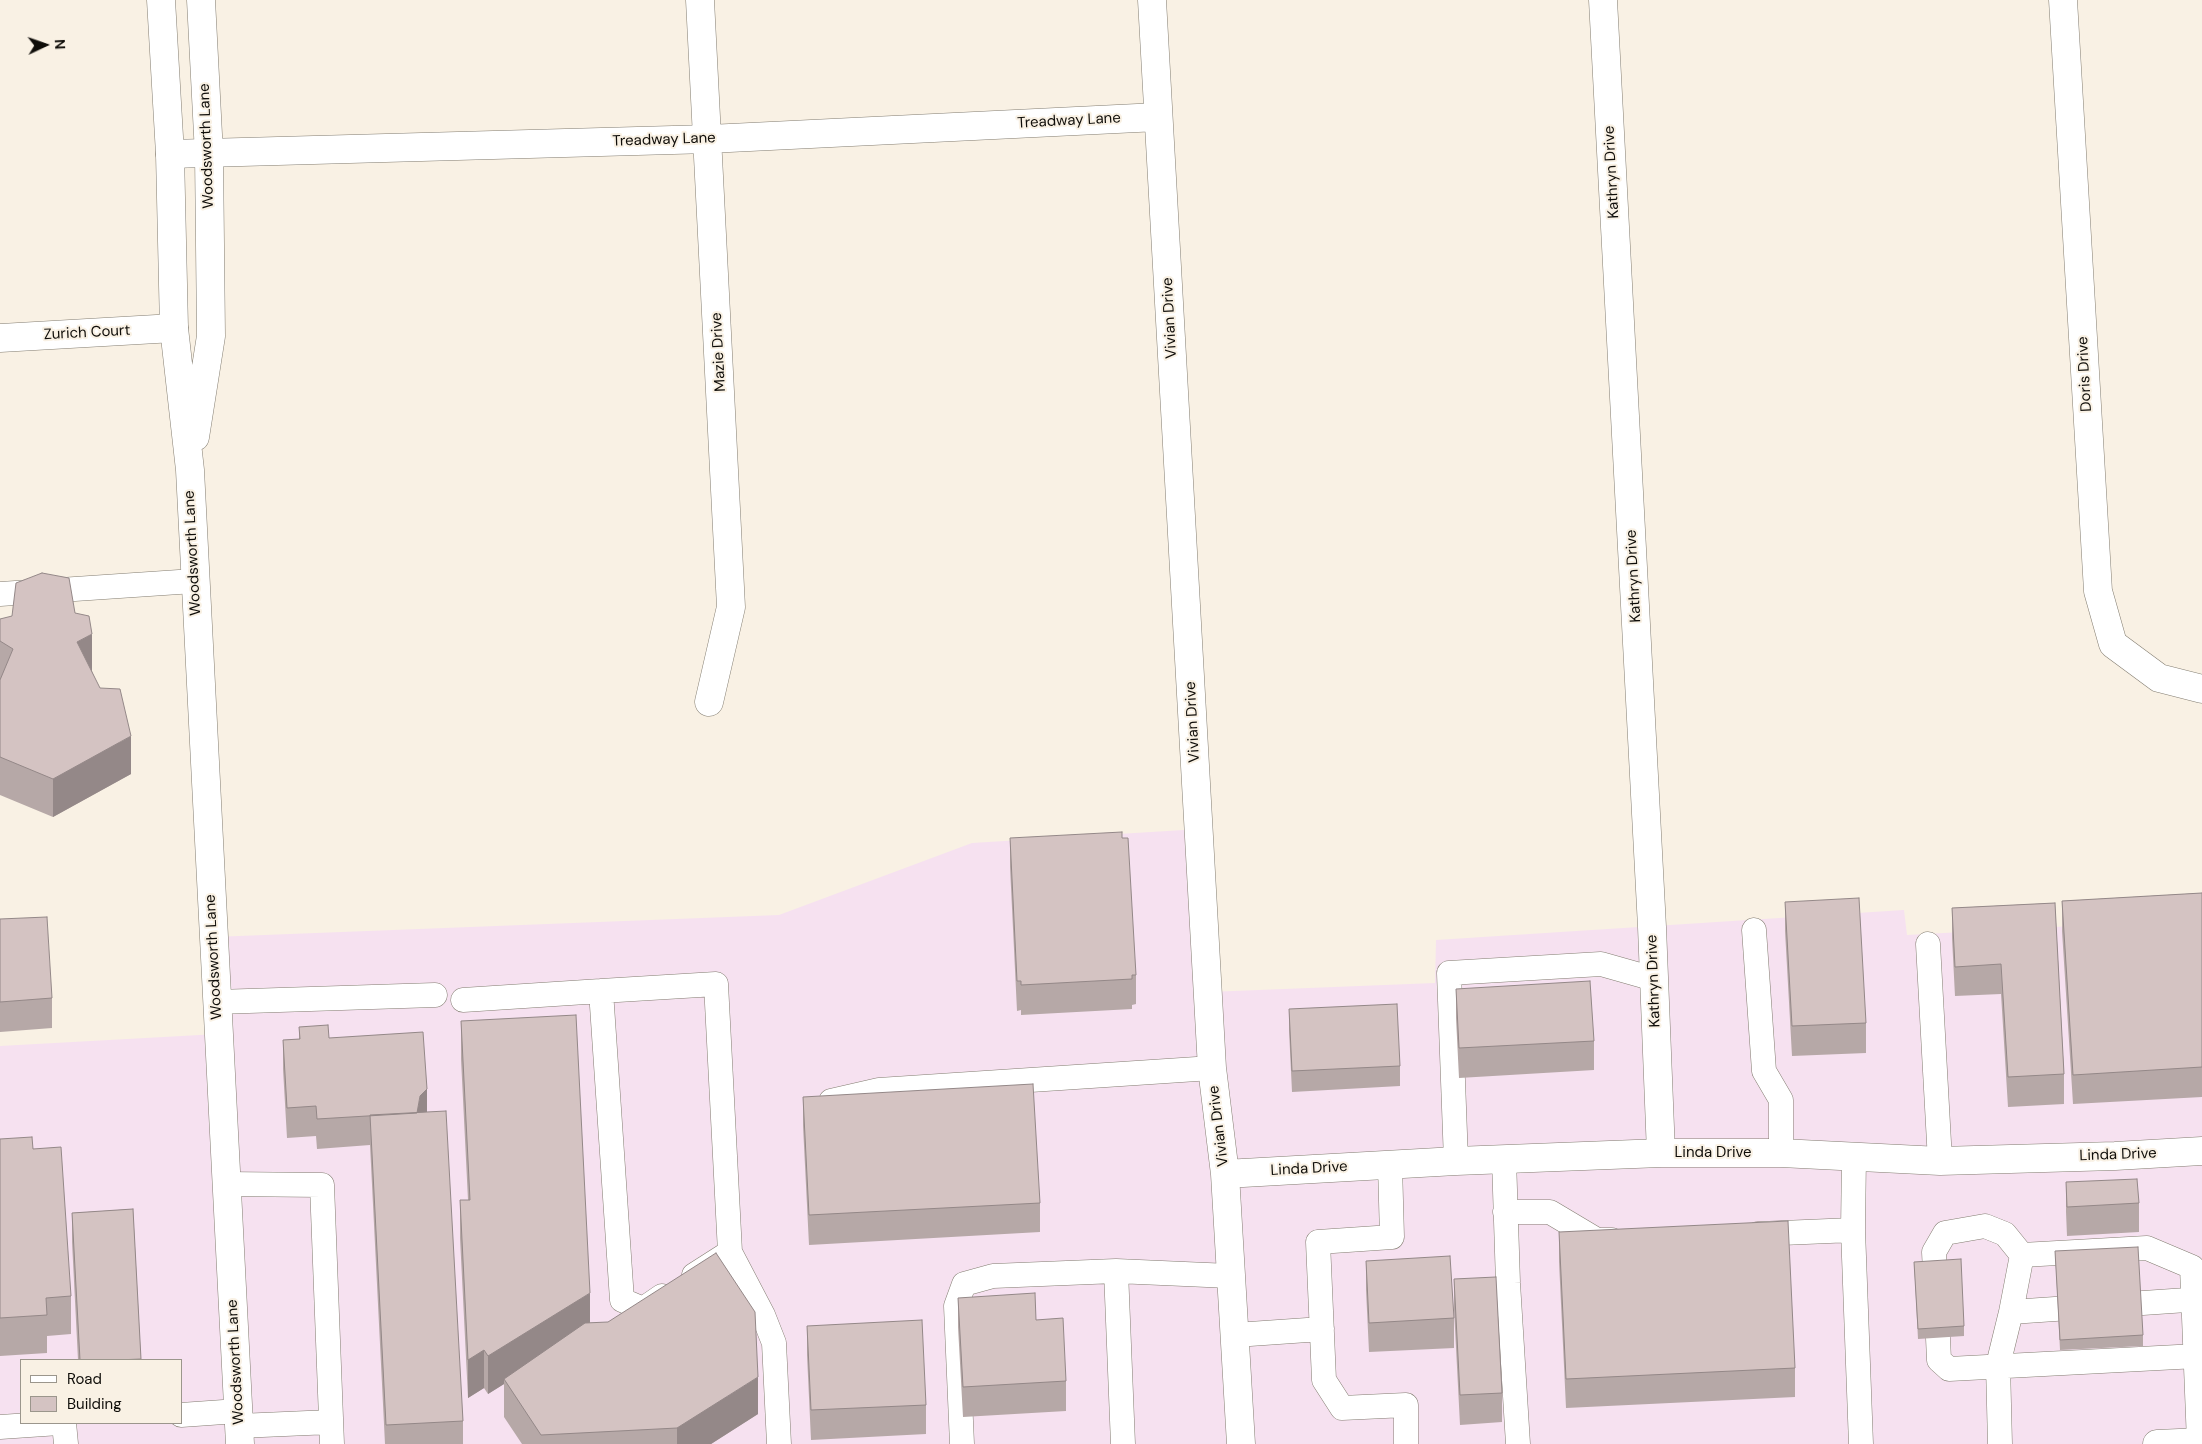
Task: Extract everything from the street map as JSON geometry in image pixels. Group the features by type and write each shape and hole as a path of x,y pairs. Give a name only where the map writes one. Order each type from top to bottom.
{"street":[{"name":"Woodsworth Lane","path":"161,0 170,154 174,328 190,470 194,581 239,1427"},
{"name":"Woodsworth Lane","path":"190,470 211,336 209,154 201,0"},
{"name":"Mazie Drive","path":"700,0 731,607 709,702"},
{"name":"Vivian Drive","path":"1152,0 1212,1068 1225,1174 1241,1444"},
{"name":"Kathryn Drive","path":"1603,0 1654,979 1661,1153"},
{"name":"Doris Drive","path":"2063,0 2098,591 2113,644 2159,678 2202,689"},
{"name":"Treadway Lane","path":"170,154 708,139 1158,117"},
{"name":"Zurich Court","path":"0,338 174,328"},
{"name":"Linda Drive","path":"1225,1174 1456,1161 1661,1153 1781,1153 1940,1160 2114,1156 2202,1151"},
{"path":"2156,1444 2201,1442"}],"lane":[{"path":"0,594 194,581"},
{"path":"1754,930 1764,1071 1781,1100 1781,1153"},
{"path":"1928,944 1940,1160"},
{"path":"1456,1161 1449,973 1601,964 1654,979"},
{"path":"463,1000 716,984 730,1252 764,1315 774,1344 779,1444"},
{"path":"601,991 622,1300 643,1309 730,1252"},
{"path":"217,1002 435,995"},
{"path":"820,1104 879,1090 1212,1068"},
{"path":"1854,1156 1853,1230 1861,1444"},
{"path":"1504,1159 1508,1283 1518,1444"},
{"path":"1390,1165 1392,1237 1318,1242 1324,1380 1342,1408 1406,1405 1406,1444"},
{"path":"182,1415 239,1427 331,1433 322,1185 226,1184"},
{"path":"1505,1212 1550,1212 1597,1240 1636,1239"},
{"path":"2000,1444 1998,1365 2012,1312 2022,1255 2005,1234 1985,1226 1945,1232 1934,1252 1939,1360 1949,1369 1998,1365 2197,1356"},
{"path":"1735,1235 1853,1230"},
{"path":"2022,1255 2147,1248 2192,1266 2198,1299 2197,1356 2201,1442"},
{"path":"962,1444 956,1306 964,1284 993,1276 1116,1271 1230,1276"},
{"path":"1116,1271 1123,1444"},
{"path":"2012,1312 2198,1299"},
{"path":"1235,1335 1322,1329"},
{"path":"0,1427 44,1424"},
{"path":"64,1424 66,1444"}],"shaded area":[{"path":"1200,829 1208,992 1435,983 1436,940 1904,910 1907,935 2202,919 2202,1442 2157,1444 0,1444 0,1046 218,1034 213,937 779,915 972,843"}],"building":[{"path":"42,573 69,578 75,613 89,616 92,634 77,642 100,688 120,689 131,736 53,779 0,757 0,680 13,649 0,641 0,619 12,616 16,583"},
{"path":"1122,832 1122,838 1128,838 1136,975 1132,975 1132,979 1021,985 1021,981 1017,981 1010,838"},
{"path":"2202,893 2202,1067 2073,1075 2062,901"},
{"path":"1859,898 1866,1023 1792,1026 1785,902"},
{"path":"2055,903 2064,1074 2008,1077 2001,964 1955,967 1952,908"},
{"path":"47,917 52,998 0,1002 0,919"},
{"path":"1590,981 1594,1041 1459,1048 1456,989"},
{"path":"1397,1004 1400,1066 1292,1071 1289,1009"},
{"path":"576,1015 590,1293 488,1356 484,1350 468,1360 460,1200 470,1200 461,1021"},
{"path":"328,1025 329,1038 423,1032 427,1089 420,1096 417,1113 317,1119 316,1106 287,1108 283,1040 300,1039 299,1027"},
{"path":"1033,1084 1040,1203 809,1215 803,1097"},
{"path":"446,1111 463,1421 386,1425 370,1115"},
{"path":"32,1137 33,1149 61,1147 71,1296 46,1298 47,1315 0,1318 0,1139"},
{"path":"2137,1179 2139,1203 2067,1207 2066,1182"},
{"path":"133,1209 141,1359 80,1359 72,1213"},
{"path":"1788,1221 1795,1368 1566,1379 1559,1232"},
{"path":"2138,1247 2143,1335 2060,1340 2055,1251"},
{"path":"716,1253 755,1312 758,1377 677,1428 541,1435 504,1379 585,1323 608,1322"},
{"path":"1450,1256 1454,1318 1369,1323 1366,1261"},
{"path":"1961,1259 1964,1326 1918,1329 1914,1262"},
{"path":"1496,1277 1502,1393 1460,1395 1454,1279"},
{"path":"1035,1293 1036,1320 1063,1318 1066,1381 963,1387 958,1298"},
{"path":"922,1320 926,1405 811,1410 807,1326"}]}
